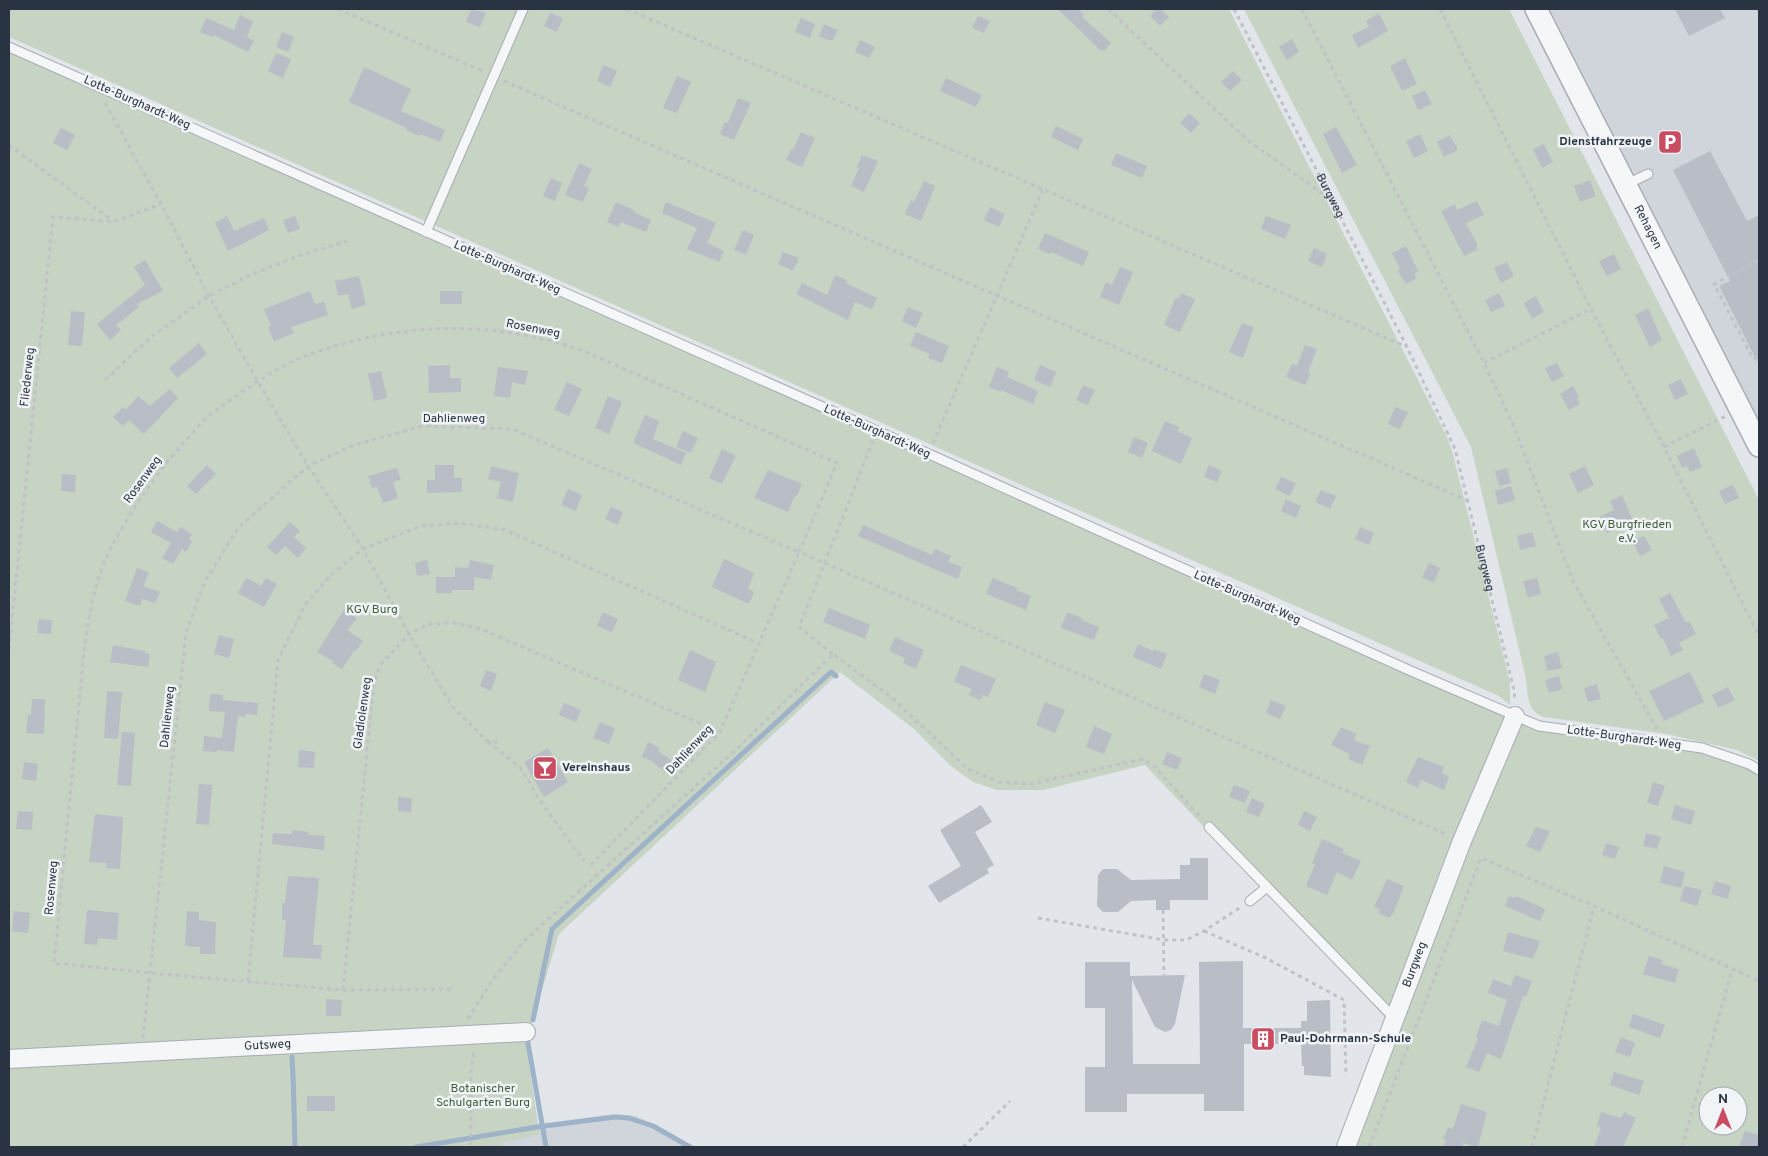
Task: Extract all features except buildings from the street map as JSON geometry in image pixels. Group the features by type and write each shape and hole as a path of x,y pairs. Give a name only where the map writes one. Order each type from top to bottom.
{"street":[{"name":"Rehagen","path":"1536,9 1740,409 1758,440"},
{"name":"Burgweg","path":"1346,1147 1462,841 1515,716"},
{"name":"Gutsweg","path":"9,1059 526,1032"}],"lane":[{"path":"426,232 523,9"},
{"name":"Lotte-Burghardt-Weg","path":"9,47 94,83 928,454 1411,671 1539,726 1702,748 1749,764 1759,770"},
{"path":"1625,185 1648,174"},
{"path":"1209,827 1395,1019"},
{"path":"1250,901 1267,888"}],"path":[{"path":"338,9 1469,501"},
{"path":"627,9 1407,347"},
{"path":"1108,9 1250,142 1334,202"},
{"name":"Burgweg","path":"1234,9 1407,347 1455,449 1514,690 1515,716"},
{"path":"1302,9 1484,363 1515,428 1573,581 1665,744"},
{"path":"1440,9 1759,636"},
{"path":"94,83 209,296 258,382 308,466 363,549 409,634 452,706 487,741 520,767 541,802 584,861"},
{"path":"9,145 114,222"},
{"path":"928,454 1043,189"},
{"name":"Fliederweg","path":"9,649 53,218 114,222 161,204"},
{"path":"105,380 151,337 209,296 255,273 300,255 347,241"},
{"path":"1759,260 1714,284 1753,359 1757,357 1759,362"},
{"path":"1484,363 1591,309"},
{"name":"Rosenweg","path":"451,989 343,990 54,963 84,652 90,612 101,573 129,515 165,463 208,416 258,382 303,357 388,333 429,328 475,328 524,334 556,341 586,352 837,463 799,552"},
{"path":"1664,447 1740,409"},
{"name":"Dahlienweg","path":"142,1051 186,633 204,583 238,528 308,466 354,444 423,426 512,429 799,552 720,732 589,867"},
{"path":"876,432 799,627 891,697 968,769 999,782 1030,784 1143,759 1154,766 1209,827"},
{"path":"248,981 278,660 304,605 331,575 363,549 421,526 460,523 505,530 760,644"},
{"path":"799,552 1462,841"},
{"name":"Gladiolenweg","path":"343,990 374,682 381,664 409,634 429,624 454,623 480,629 720,732"},
{"path":"458,1035 490,982 525,940 738,748 833,654"},
{"path":"487,741 501,743"},
{"path":"1369,1147 1481,858 1594,906 1759,981"},
{"path":"1038,918 1164,940 1186,940 1204,931 1250,901"},
{"path":"1532,1147 1594,906"},
{"path":"1163,910 1164,975"},
{"path":"1204,931 1266,958 1344,1000 1346,1076"},
{"path":"1682,1147 1732,970"},
{"path":"470,1146 472,1130 470,1087 477,1034"},
{"path":"963,1147 1010,1101"}],"shaded area":[{"path":"1550,9 1759,9 1759,420 1757,416"},
{"name":"Botanischer Schulgarten Burg","path":"526,1042 538,1124 614,1114 636,1116 694,1147 379,1147"}],"green space":[{"path":"9,9 1229,9 1447,437 1510,682 1510,705 1499,696 9,37"},
{"name":"KGV Burgfrieden e.V.","path":"1244,9 1509,9 1759,500 1759,761 1737,750 1666,734 1544,717 1538,715 1531,707 1471,447"},
{"name":"KGV Burg","path":"9,51 170,124 1539,726 1702,748 1759,770 1759,1147 1338,1147 1385,1021 1384,1016 1145,765 1043,790 997,790 973,782 951,766 914,729 840,672 559,934 526,1042 539,1135 503,1142 503,1147 9,1147"}],"waterway":[{"path":"533,1020 552,929 831,672 836,676"},
{"path":"528,1043 546,1147"},
{"path":"292,1057 295,1147"},
{"path":"416,1147 537,1127 615,1117 629,1118 653,1126 690,1147"}],"place":[{"name":"Dienstfahrzeuge","path":"1670,142"},
{"name":"Vereinshaus","path":"545,768"},
{"name":"Paul-Dohrmann-Schule","path":"1263,1039"}]}
